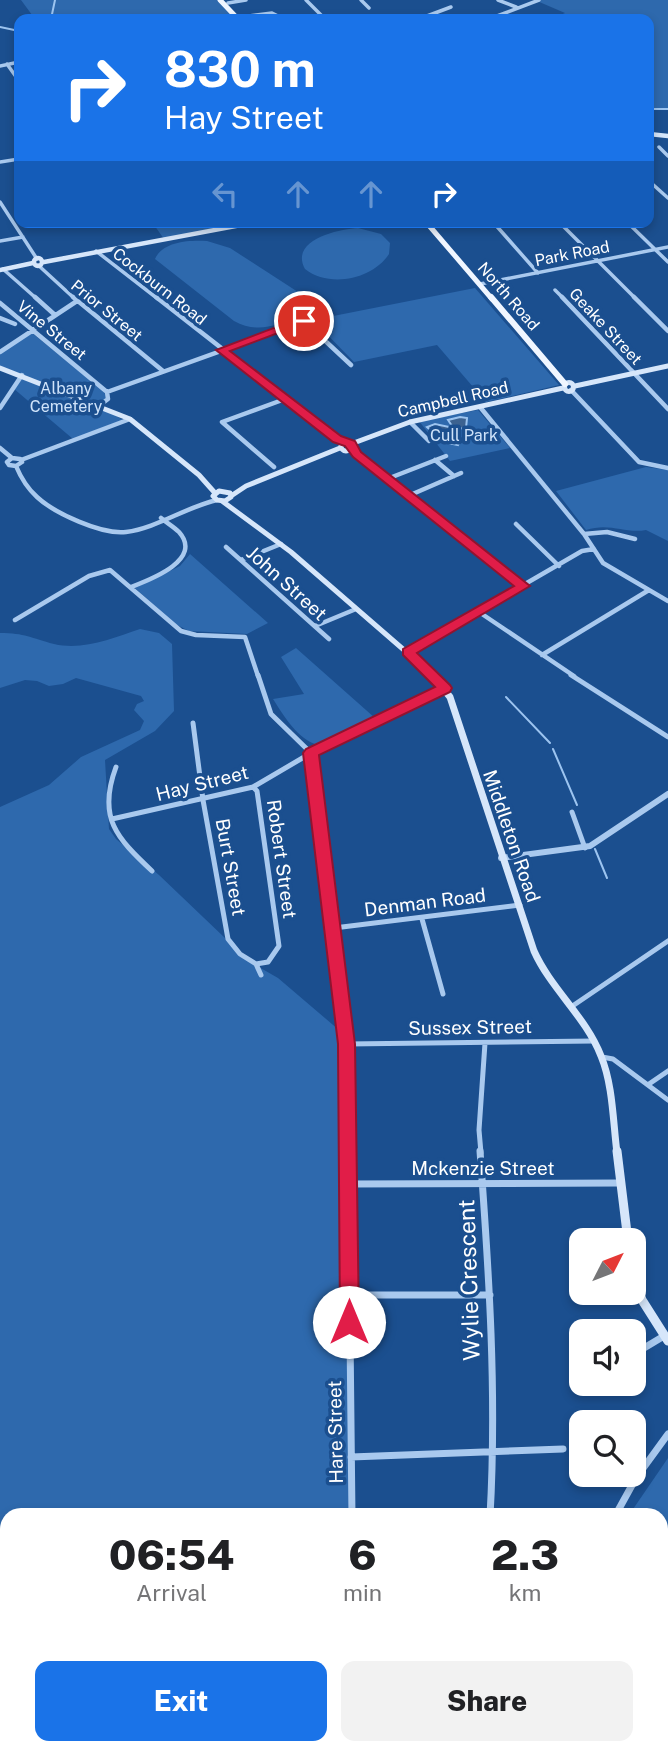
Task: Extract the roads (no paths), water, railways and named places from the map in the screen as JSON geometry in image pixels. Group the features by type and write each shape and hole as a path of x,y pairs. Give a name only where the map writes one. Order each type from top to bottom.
{"main road":[{"path":"97,251 215,228"},
{"path":"1,269 224,228"},
{"name":"North Road","path":"430,228 480,284 564,386"},
{"path":"564,386 573,388 668,366"},
{"name":"Middleton Road","path":"0,368 130,419 408,652 445,688 456,706 468,756 501,858 543,971 571,1007 602,1057 609,1091 626,1228"},
{"name":"Campbell Road","path":"351,446 410,422 564,386"},
{"path":"222,496 341,445 351,446"},
{"path":"646,1306 666,1339"}],"street":[{"path":"225,2 246,0"},
{"path":"306,0 320,14"},
{"path":"361,0 369,8"},
{"path":"498,0 516,7"},
{"path":"500,14 539,0"},
{"path":"432,14 451,7"},
{"path":"0,65 14,63"},
{"path":"7,64 14,74"},
{"path":"659,147 668,156"},
{"path":"654,185 668,198"},
{"path":"0,202 14,219"},
{"path":"19,228 38,262"},
{"path":"498,228 538,273"},
{"path":"565,228 668,331"},
{"path":"633,228 668,262"},
{"path":"0,241 23,237"},
{"name":"Park Road","path":"480,284 668,247"},
{"name":"Cockburn Road","path":"97,251 341,445"},
{"name":"Prior Street","path":"38,262 45,275 163,371"},
{"path":"1,269 55,315"},
{"name":"Geake Street","path":"555,290 668,409"},
{"path":"0,352 77,301"},
{"name":"Vine Street","path":"0,303 107,392"},
{"path":"0,318 15,324"},
{"path":"100,405 108,399 107,392 304,321 351,365"},
{"path":"0,408 22,375"},
{"path":"573,388 639,462 668,468"},
{"path":"274,467 222,422 285,399"},
{"path":"480,407 584,534 603,563 668,601"},
{"path":"0,448 12,458 21,460 130,419"},
{"path":"410,422 429,441"},
{"path":"351,446 387,479 523,586"},
{"path":"387,479 446,456"},
{"path":"8,464 8,460 12,458"},
{"path":"0,467 8,464 16,466 21,460"},
{"path":"435,460 454,476"},
{"path":"16,466 22,482 53,510 121,532 222,496"},
{"path":"408,496 461,473"},
{"path":"131,587 176,566 184,553 185,543 180,533 161,518"},
{"path":"516,524 559,566"},
{"path":"584,534 607,532 635,539"},
{"path":"241,560 281,544"},
{"name":"John Street","path":"226,547 329,639"},
{"path":"408,652 582,551 594,549"},
{"path":"15,620 89,576 110,570 182,632 234,634 245,637 271,714 311,753"},
{"path":"542,655 649,590"},
{"path":"315,626 356,609"},
{"path":"479,612 644,724 668,737"},
{"name":"Hay Street","path":"112,819 253,787 311,753 445,688"},
{"name":"Burt Street","path":"193,723 203,800 228,939 240,954 256,964"},
{"name":"Hare Street","path":"311,753 347,1044 352,1508"},
{"path":"116,767 111,778 112,819 118,838 152,872"},
{"name":"Robert Street","path":"253,787 257,791 279,946 268,962 256,964"},
{"path":"501,858 585,848 600,842 668,794"},
{"path":"572,812 585,848"},
{"name":"Denman Road","path":"334,928 520,905"},
{"path":"422,919 443,994"},
{"path":"571,1007 668,941"},
{"path":"256,964 261,975"},
{"name":"Sussex Street","path":"347,1044 594,1041"},
{"name":"Wylie Crescent","path":"485,1043 478,1130 490,1294 494,1451 490,1508"},
{"path":"602,1057 613,1059 668,1100"},
{"path":"649,1084 668,1071"},
{"name":"Mckenzie Street","path":"348,1184 619,1183"},
{"path":"349,1295 490,1294"},
{"path":"646,1348 666,1339"},
{"path":"620,1508 636,1479 668,1434"},
{"path":"351,1457 562,1448"}],"waterway":[{"path":"52,14 55,0"},
{"path":"0,27 14,30"},
{"path":"654,109 668,109"},
{"path":"506,697 550,743"},
{"path":"553,749 577,805"},
{"path":"595,849 607,878"}],"park label":[{"name":"Albany Cemetery","path":"66,397"},
{"name":"Cull Park","path":"464,435"}]}
